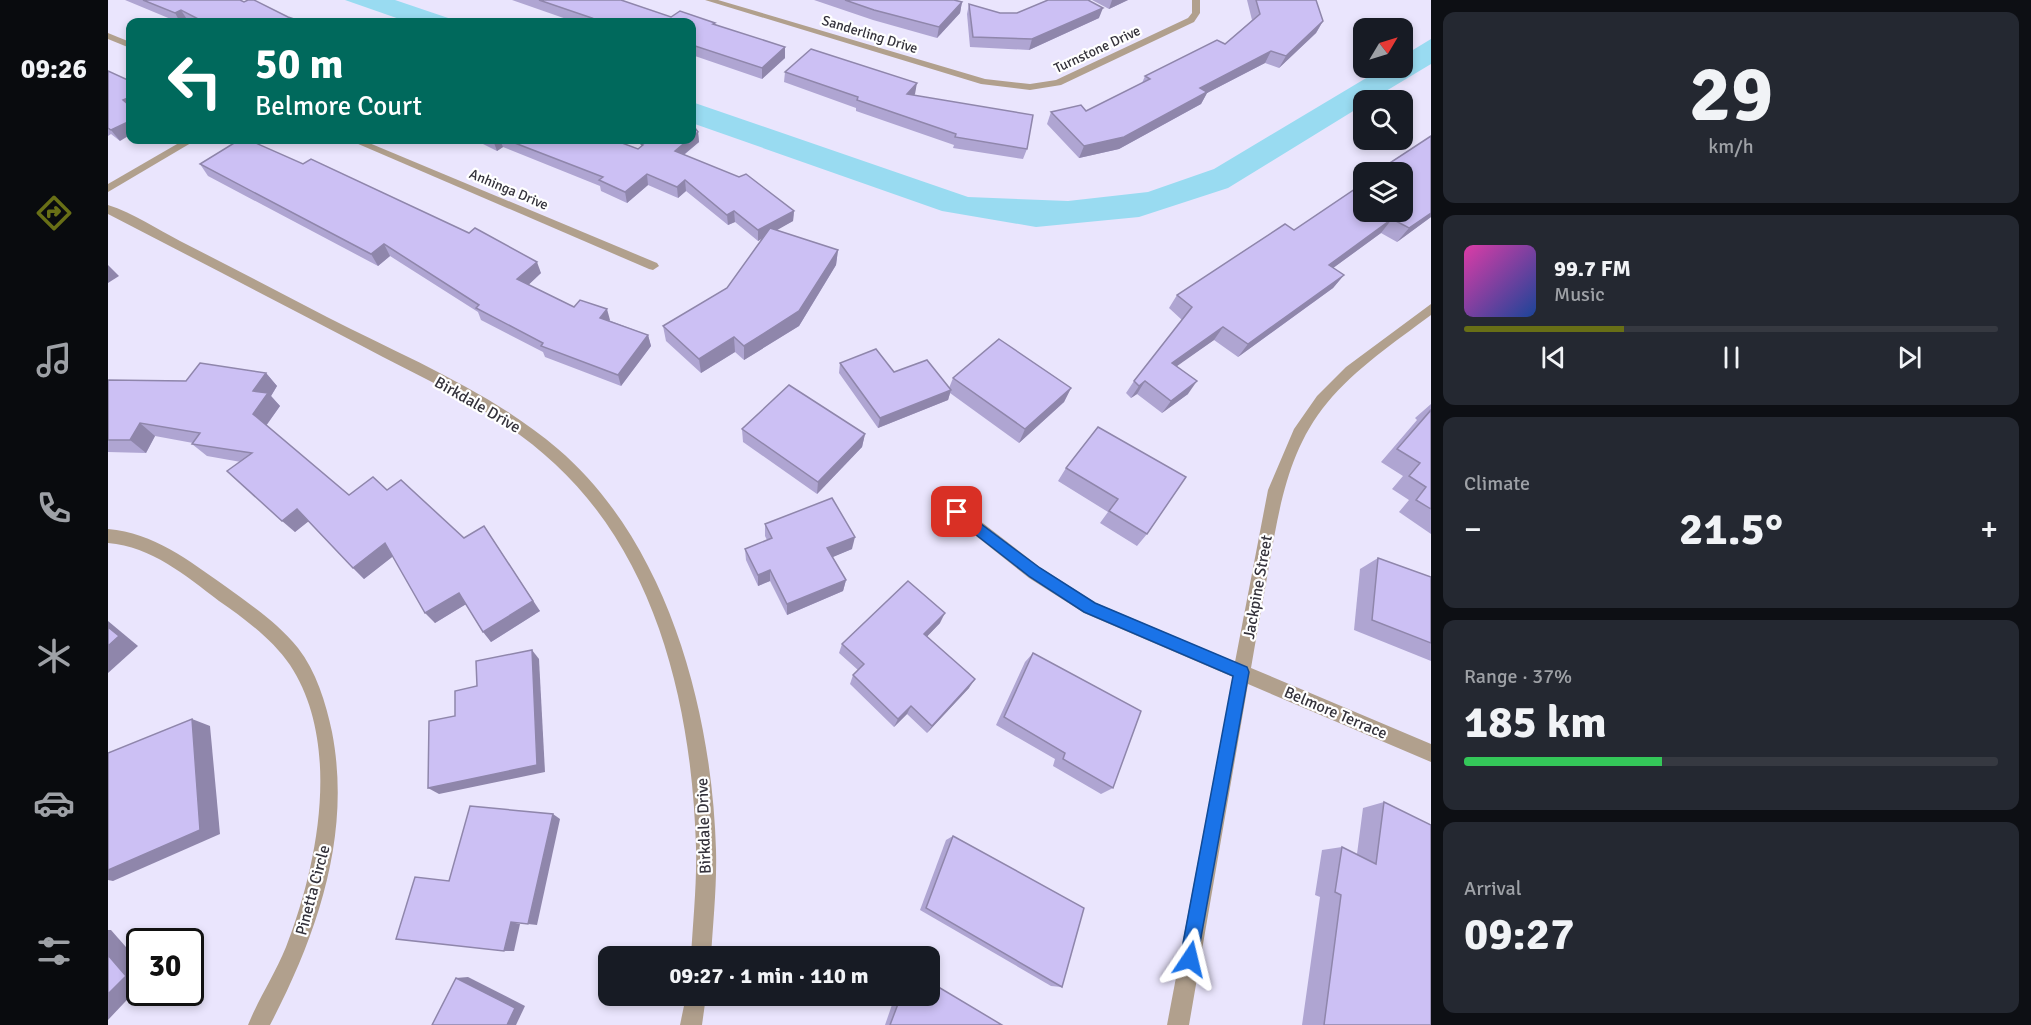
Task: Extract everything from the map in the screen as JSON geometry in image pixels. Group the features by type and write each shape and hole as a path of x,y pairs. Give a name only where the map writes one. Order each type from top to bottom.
{"street":[{"name":"Sanderling Drive","path":"709,0 955,74"},
{"name":"Turnstone Drive","path":"955,74 1015,87 1058,82 1191,20 1196,14 1196,0"},
{"path":"108,36 126,43"},
{"path":"108,189 184,144"},
{"name":"Anhinga Drive","path":"363,144 653,266"},
{"name":"Birkdale Drive","path":"108,208 492,408 540,442 570,469 597,500 622,535 645,574 674,642 681,667 699,751 706,848 702,946"},
{"name":"Jackpine Street","path":"1178,1025 1275,490 1286,457 1311,415 1330,391 1429,312"},
{"name":"Belmore Terrace","path":"957,512 1035,573 1080,602 1119,622 1431,753"},
{"name":"Pinetta Circle","path":"108,536 122,536 153,545 266,625 293,656 314,694 327,741 330,795 324,856 306,924 275,996 259,1025"},
{"path":"691,1025 694,1006"}],"water":[{"path":"345,0 395,0 448,18 397,18"},
{"path":"1431,39 1431,64 1413,75 1413,50"},
{"path":"1366,78 1408,78 1388,90 1353,90 1353,111 1228,188 1139,217 1036,227 942,211 696,124 696,103 968,197 1068,201 1148,192 1214,169"}],"building":[{"path":"143,0 240,0 244,2 254,0 291,18 196,18 181,10 175,13"},
{"path":"539,0 621,0 671,17 680,11 785,47 762,68 696,46 696,18 592,18"},
{"path":"845,0 954,0 962,2 939,27"},
{"path":"1048,0 1088,0 1103,8 1032,39 973,37 969,4 1000,13 1017,13"},
{"path":"1256,0 1316,0 1323,21 1286,56 1271,51 1200,88 1207,92 1124,137 1084,146 1051,112 1081,105 1086,111 1150,79 1145,76 1217,40 1225,44 1260,14"},
{"path":"811,49 917,83 907,94 1033,115 1027,149 955,137 956,134 785,72"},
{"path":"108,71 126,79 126,99 123,100 126,103 126,123 111,130 108,128"},
{"path":"1431,136 1431,213 1409,228 1398,222 1413,222 1413,162 1391,162 1413,150"},
{"path":"232,144 258,144 303,164 311,159 469,233 475,228 537,262 517,279 574,307 580,300 607,309 600,318 648,335 618,375 541,346 543,343 476,308 479,305 384,244 371,254 200,164"},
{"path":"517,144 625,144 638,149 643,145 641,144 683,144 675,151 739,177 746,174 794,211 758,230 734,211 727,215 685,180 677,187 647,174 625,192 599,180 603,177"},
{"path":"1353,190 1353,222 1388,222 1329,265 1344,275 1248,344 1223,327 1172,363 1197,381 1171,401 1145,381 1139,386 1134,381 1192,307 1177,295 1285,224 1294,230"},
{"path":"770,228 838,250 799,311 744,346 734,337 699,359 663,326 727,288"},
{"path":"999,339 1071,388 1025,429 953,378"},
{"path":"876,349 894,372 927,360 951,390 880,418 840,363"},
{"path":"200,363 266,373 253,391 268,393 253,414 349,495 373,477 387,490 401,480 464,538 484,526 533,601 483,632 459,593 425,613 385,543 353,568 297,509 282,521 227,471 252,453 192,444 200,433 140,423 130,440 108,440 108,380 186,381"},
{"path":"789,385 865,434 818,482 742,429"},
{"path":"1431,410 1431,509 1416,500 1426,487 1409,476 1420,463 1397,449"},
{"path":"1098,427 1186,477 1147,534 1109,511 1118,499 1066,468"},
{"path":"832,498 855,537 827,548 846,580 787,604 770,570 758,575 745,549 772,538 765,524"},
{"path":"1378,558 1431,577 1431,643 1372,620"},
{"path":"908,581 945,613 924,634 975,679 932,726 911,706 898,719 853,675 864,664 842,644"},
{"path":"108,627 119,636 108,646"},
{"path":"532,650 537,765 428,788 429,721 455,716 455,691 477,686 476,661"},
{"path":"1033,653 1141,711 1113,788 1063,759 1065,753 1004,717"},
{"path":"192,719 200,830 108,870 108,753"},
{"path":"1384,802 1431,825 1431,1025 1324,1025 1341,895 1335,892 1342,847 1376,864"},
{"path":"470,806 553,814 528,924 511,922 504,951 396,939 415,877 449,881"},
{"path":"953,836 1084,908 1062,987 926,908"},
{"path":"108,955 126,976 108,994"},
{"path":"456,978 515,1008 507,1025 432,1025"},
{"path":"940,988 1002,1025 890,1025 897,1006 940,1006"}],"route":[{"path":"957,512 1035,573 1090,608 1241,672 1190,959"}]}
